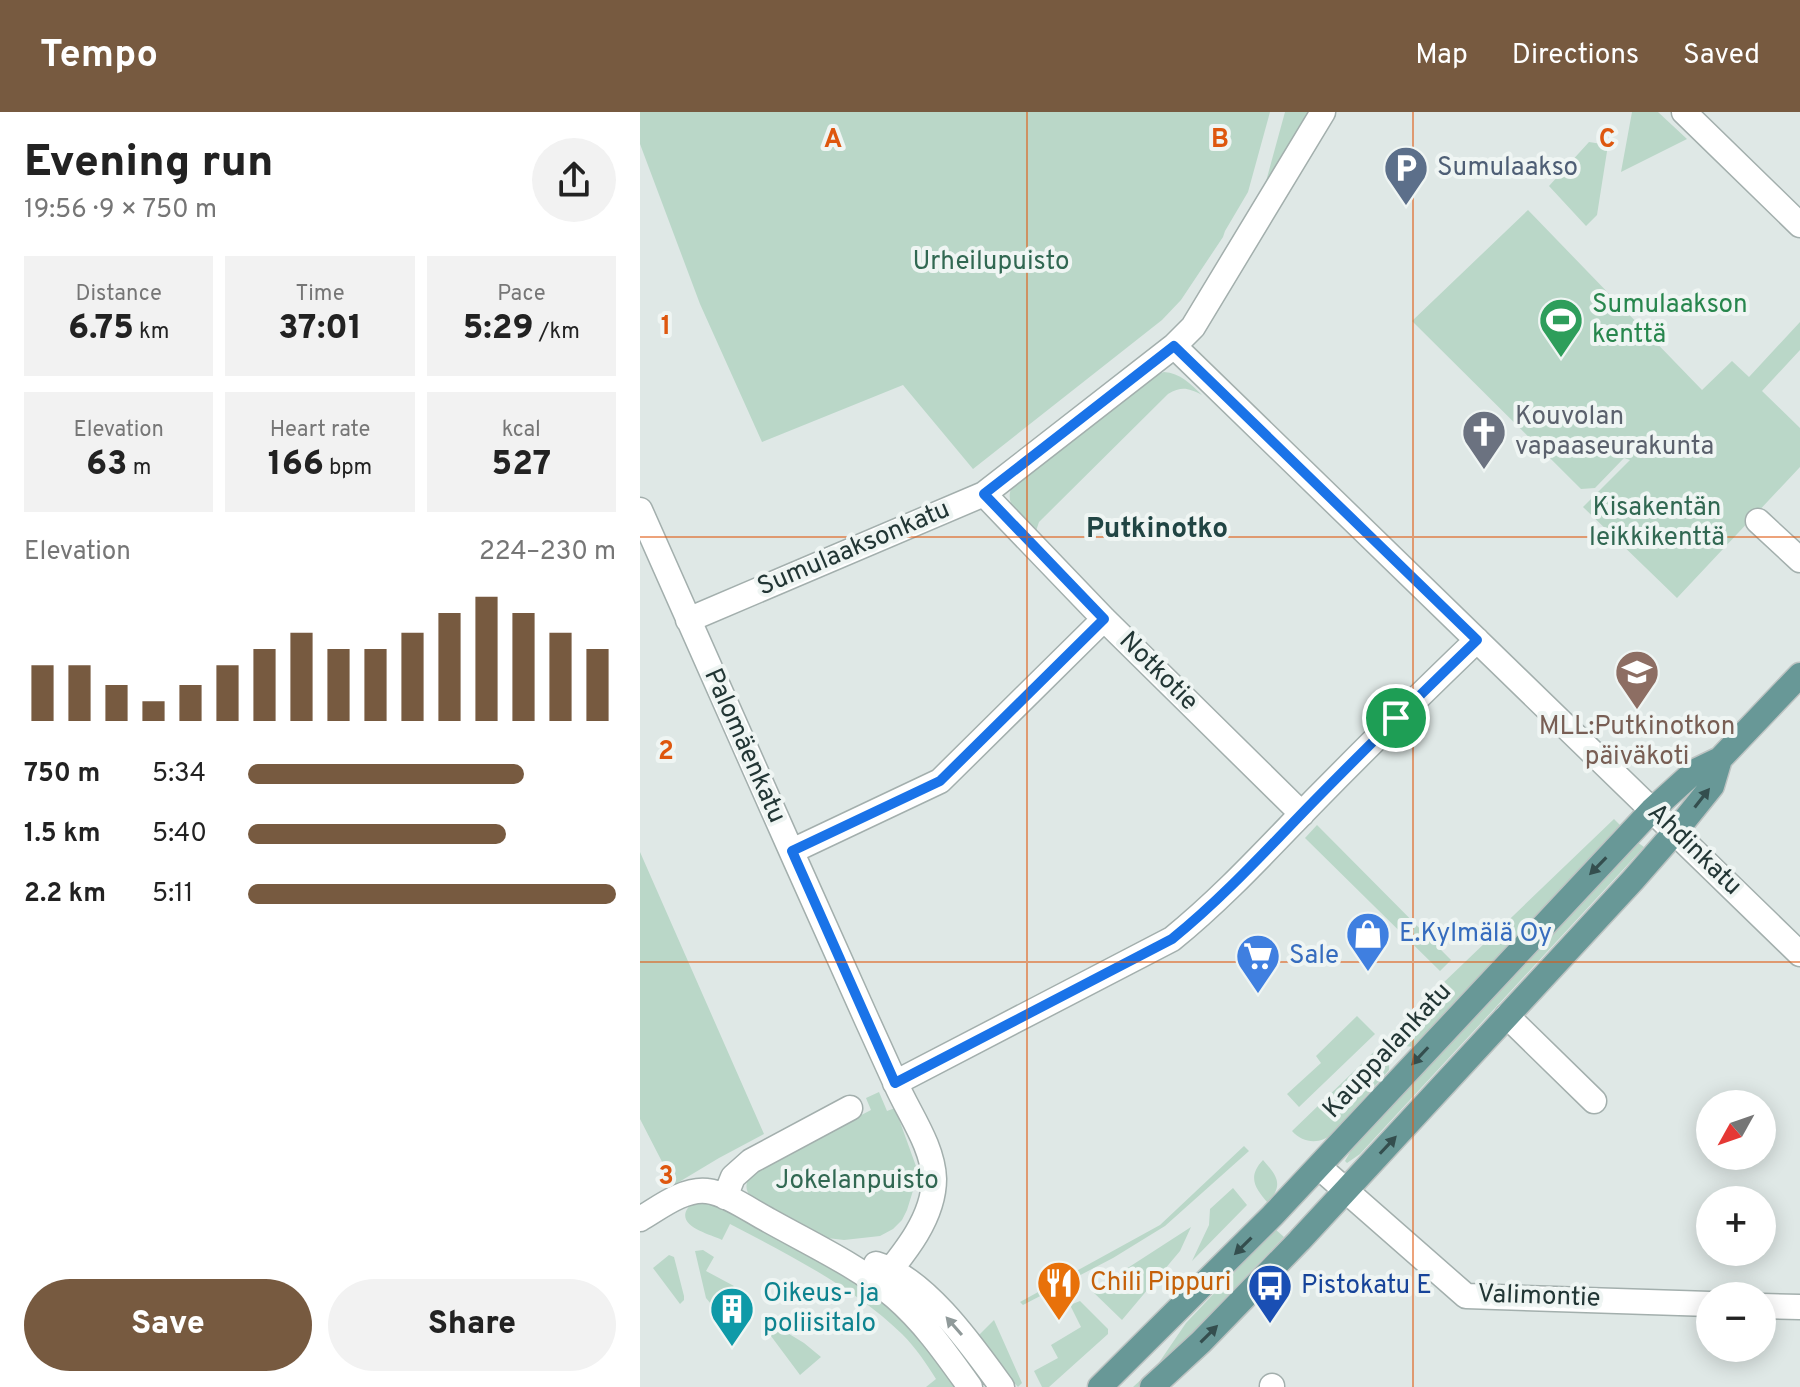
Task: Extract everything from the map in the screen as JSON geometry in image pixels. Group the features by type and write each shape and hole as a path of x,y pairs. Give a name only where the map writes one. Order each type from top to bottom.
{"main road":[{"name":"Kauppalankatu","path":"1100,1387 1189,1301 1319,1167 1652,810 1695,771 1720,759 1800,675"},
{"name":"Kauppalankatu","path":"1152,1387 1241,1302 1675,832 1712,786 1720,759"}],"street":[{"name":"Sumulaaksonkatu","path":"688,620 984,494 1174,346 1193,327 1323,112"},
{"path":"1684,112 1800,225"},
{"name":"Ahdinkatu","path":"1174,346 1800,954"},
{"name":"Notkotie","path":"984,494 1104,619 1302,814"},
{"name":"Palomäenkatu","path":"640,510 763,792 931,1160 934,1178 925,1216 916,1235 885,1277"},
{"path":"1758,521 1800,560"},
{"path":"792,851 940,781 1104,619"},
{"path":"895,1083 1172,939 1192,923 1477,640"},
{"path":"1507,1016 1594,1101"},
{"path":"725,1197 733,1177 751,1161 850,1108"},
{"name":"Valimontie","path":"1319,1167 1466,1296 1696,1304"},
{"path":"640,1219 682,1196 700,1191 725,1197 827,1253 914,1286 940,1309 975,1349 1002,1387"},
{"path":"885,1277 970,1387"},
{"path":"1776,1306 1800,1307"}],"green space":[{"name":"Urheilupuisto","path":"640,112 1270,112 1248,192 1223,237 1181,300 1162,320 973,469 903,385 762,442 700,304 640,144"},
{"path":"1285,112 1309,112 1265,185"},
{"path":"1632,112 1658,112 1687,139 1621,172"},
{"path":"1589,142 1608,145 1597,215 1586,226 1549,186"},
{"name":"Sumulaakson kenttä","path":"1528,210 1702,390 1732,361 1749,377 1800,322 1800,350 1762,391 1800,428 1800,467 1677,598 1583,507 1630,460 1624,458 1595,488 1581,489 1412,321"},
{"path":"1164,372 1180,377 1202,395 1185,389 1168,394 1039,522 1036,531 1012,506 1012,486 1154,376"},
{"path":"1614,819 1620,825 1413,1047 1405,1046 1391,1033"},
{"path":"1317,825 1451,960 1440,971 1305,838"},
{"path":"1637,842 1644,847 1360,1154 1347,1163 1345,1161 1353,1147"},
{"path":"640,852 764,1134 674,1185 640,1119"},
{"path":"1357,1016 1375,1034 1299,1107 1287,1094 1321,1063 1316,1056"},
{"path":"1378,1048 1389,1063 1389,1070 1334,1132 1324,1139 1313,1141 1292,1131"},
{"name":"Jokelanpuisto","path":"879,1092 887,1111 895,1108 917,1169 907,1210 893,1229 880,1236 844,1240 827,1238 752,1198 747,1184 755,1170 871,1110 866,1098"},
{"path":"1244,1146 1249,1151 1165,1226 1113,1258 1023,1305 1020,1302 1160,1225"},
{"path":"1263,1160 1277,1180 1276,1191 1268,1203 1259,1192 1254,1177"},
{"path":"1233,1188 1247,1205 1192,1261 1209,1225 1210,1209"},
{"path":"692,1203 713,1203 866,1287 909,1325 955,1387 926,1387 936,1379 907,1339 864,1302 820,1273 730,1224 722,1240 693,1227 685,1217"},
{"path":"1191,1227 1180,1251 1122,1320 1092,1291"},
{"path":"1275,1229 1284,1237 1159,1367 1138,1387 1133,1387 1158,1364 1186,1323"},
{"path":"703,1250 714,1257 706,1271 734,1286 711,1304 706,1298 695,1251"},
{"path":"669,1255 674,1257 684,1296 680,1304 653,1268"},
{"path":"1080,1301 1108,1329 1108,1334 1049,1387 1042,1387 1034,1371 1058,1358 1051,1345 1081,1327 1070,1305"},
{"path":"766,1320 821,1357 800,1375 765,1328"},
{"path":"994,1320 1022,1383 1018,1387 975,1339"}],"place":[{"name":"Sumulaakso","path":"1406,207"},
{"name":"Sumulaakson kenttä","path":"1561,359"},
{"name":"Kouvolan vapaaseurakunta","path":"1484,471"},
{"name":"MLL:Putkinotkon päiväkoti","path":"1637,711"},
{"name":"E.Kylmälä Oy","path":"1368,973"},
{"name":"Sale","path":"1258,995"},
{"name":"Chili Pippuri","path":"1059,1322"},
{"name":"Pistokatu E","path":"1270,1325"},
{"name":"Oikeus- ja poliisitalo","path":"732,1348"}],"district":[{"name":"Putkinotko","path":"1157,530"}],"route":[{"path":"1174,346 1477,640 1396,718 1245,871 1172,939 895,1083 792,851 940,781 1104,619 984,494 1174,346"}],"park label":[{"name":"Kisakentän leikkikenttä","path":"1657,523"}]}
